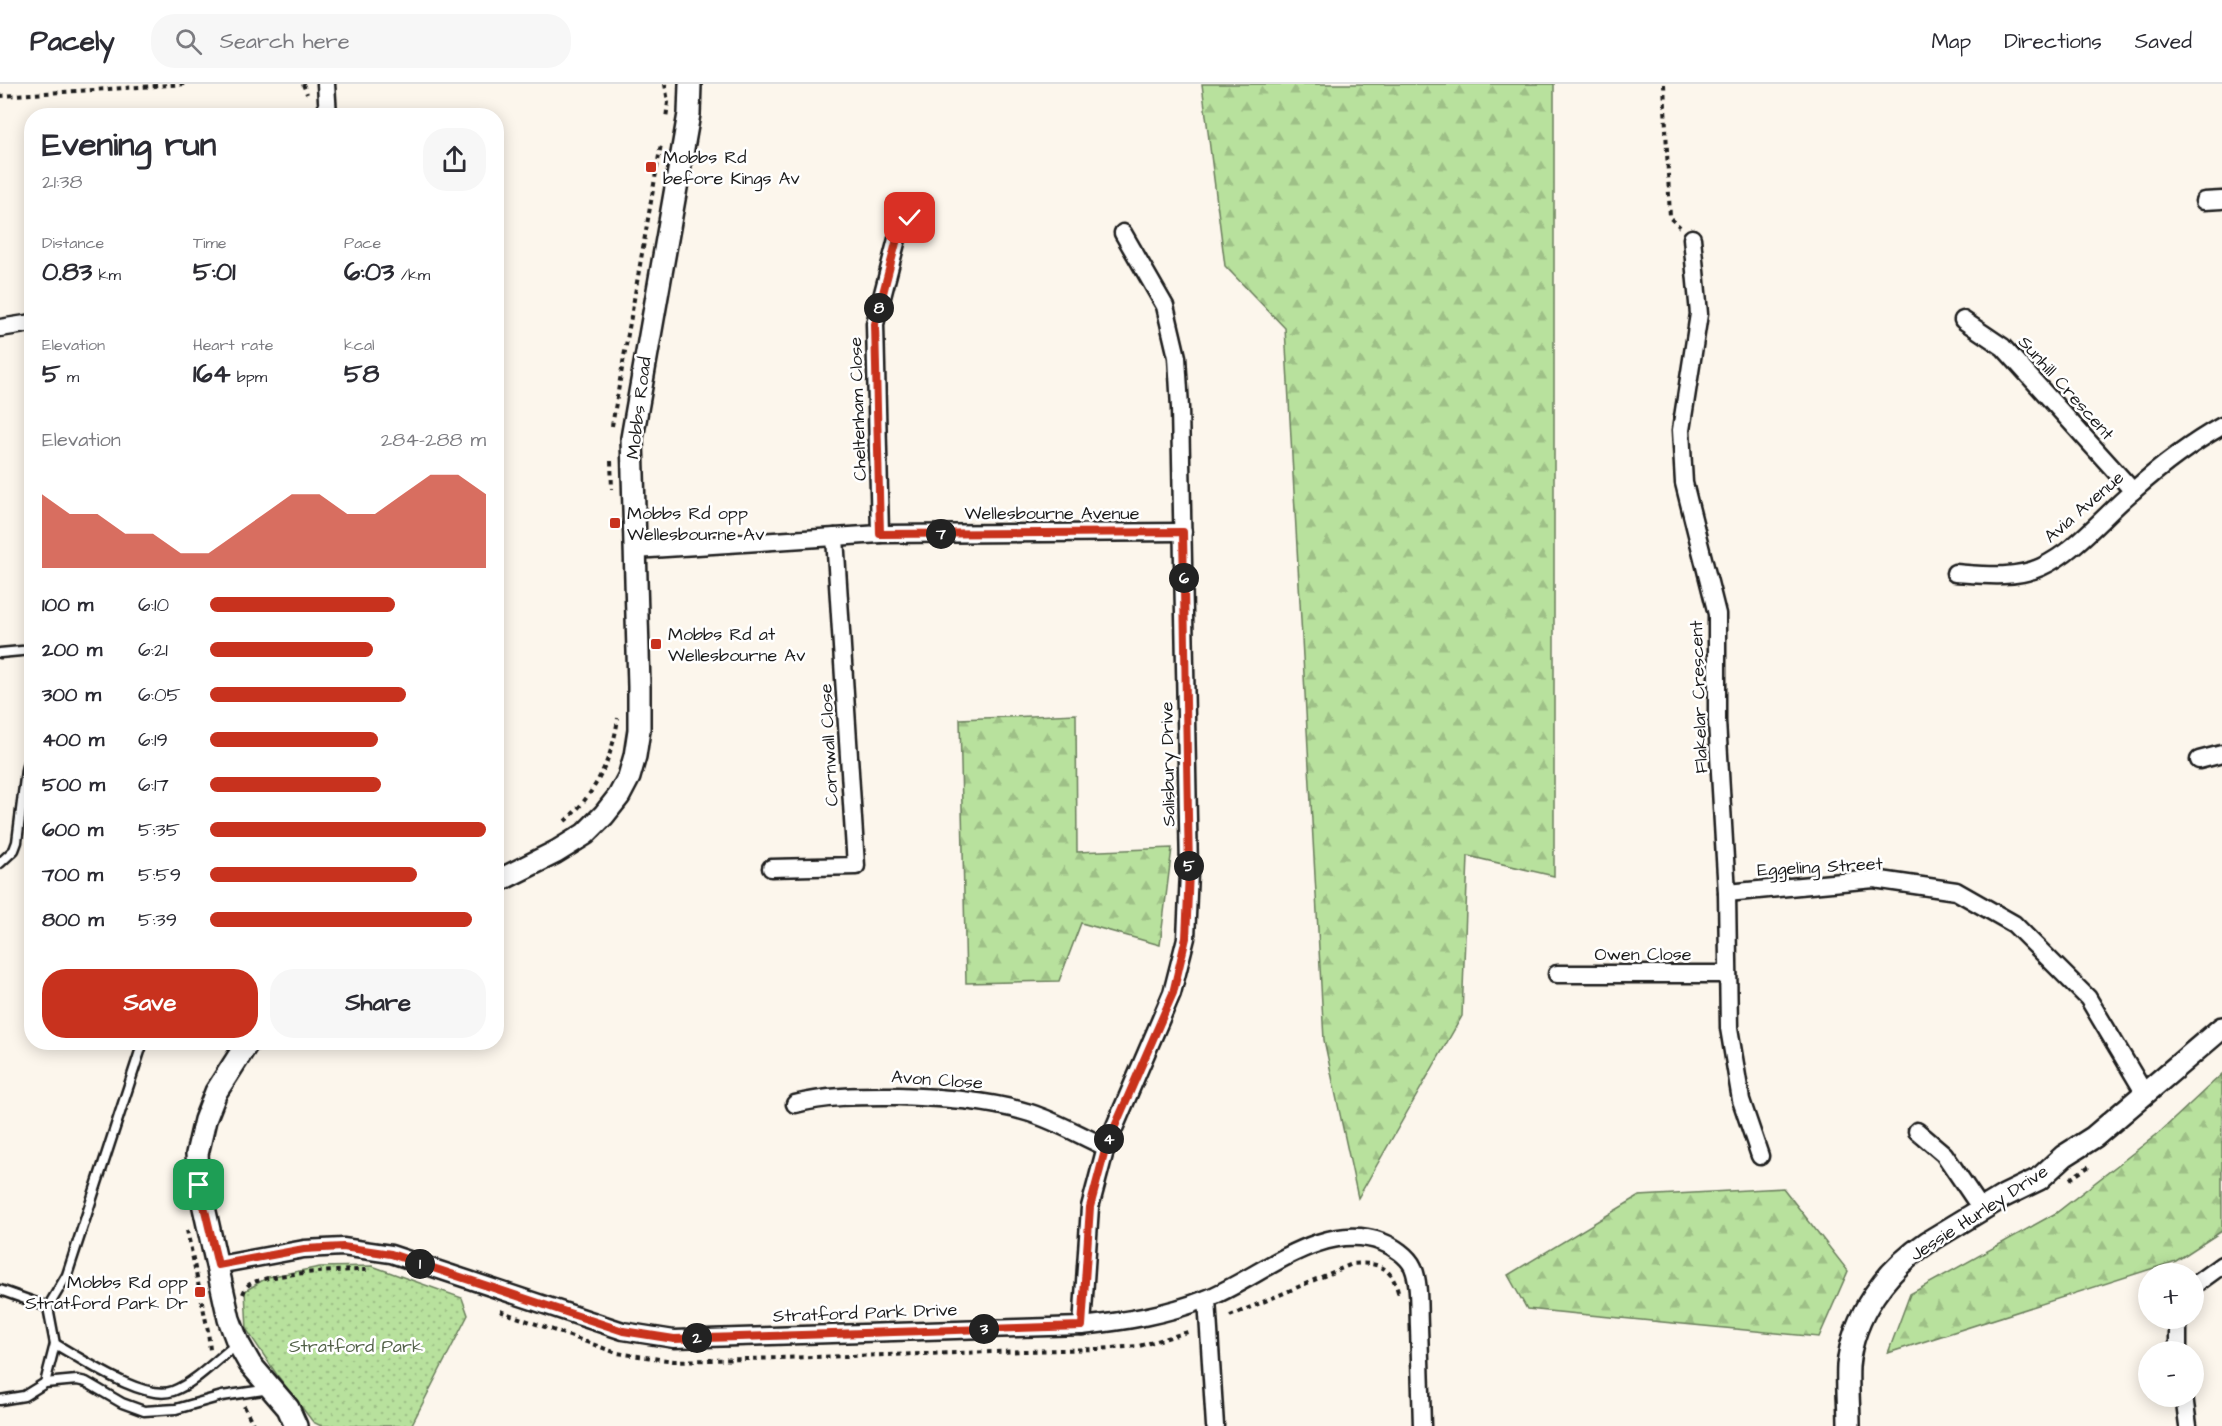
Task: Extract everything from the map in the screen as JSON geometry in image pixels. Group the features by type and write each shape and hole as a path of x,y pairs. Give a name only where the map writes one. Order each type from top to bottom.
{"street":[{"path":"326,84 328,108"},
{"name":"Mobbs Road","path":"504,878 556,852 585,834 619,796 636,756 639,730 632,457 634,418 689,114 690,84"},
{"path":"2204,201 2222,200"},
{"name":"Cheltenham Close","path":"880,534 875,324 897,239 910,218"},
{"name":"Salisbury Drive","path":"1082,1326 1090,1207 1106,1147 1173,993 1186,938 1189,872 1183,532 1177,357 1165,306 1123,233"},
{"name":"Flakelar Crescent","path":"1692,238 1699,314 1681,430 1684,483 1717,614 1717,721 1727,893 1729,1028 1741,1100 1760,1156"},
{"name":"Sunhill Crescent","path":"1963,320 2003,347 2133,491"},
{"path":"0,328 24,324"},
{"name":"Avia Avenue","path":"1955,573 2002,576 2041,567 2086,535 2133,491 2194,442 2222,426"},
{"name":"Wellesbourne Avenue","path":"634,550 880,534 1183,532"},
{"name":"Cornwall Close","path":"771,868 856,866 836,537"},
{"path":"2199,760 2222,754"},
{"name":"Eggeling Street","path":"1727,893 1874,879 1956,891 2014,924 2088,998 2145,1094"},
{"name":"Owen Close","path":"1557,974 1728,974"},
{"name":"Jessie Hurley Drive","path":"1849,1426 1848,1367 1851,1352 1863,1315 1872,1297 1888,1277 1917,1249 2004,1196 2039,1179 2064,1156 2094,1137 2222,1028"},
{"path":"243,1050 216,1092 205,1120 197,1154 199,1185 229,1319 238,1343 250,1364 288,1408 296,1426"},
{"name":"Avon Close","path":"795,1104 820,1097 961,1098 995,1103 1033,1114 1106,1147"},
{"path":"1917,1131 1944,1155 1982,1210"},
{"name":"Stratford Park Drive","path":"218,1265 304,1249 343,1247 391,1254 623,1331 674,1339 1082,1326 1146,1318 1207,1299 1293,1252 1346,1237 1370,1237 1393,1246 1413,1267 1416,1287 1422,1426"},
{"path":"2204,1278 2222,1265"},
{"path":"1207,1299 1215,1426"},
{"path":"2185,1407 2188,1426"}],"lane":[{"path":"0,653 24,651"},
{"path":"0,863 14,850 17,842 24,786"},
{"path":"45,1383 55,1344 48,1307 68,1275 140,1050"},
{"path":"0,1290 48,1307"},
{"path":"55,1344 123,1382 146,1392 162,1394 185,1385 238,1343"},
{"path":"0,1400 24,1396 45,1383 77,1380 86,1382 144,1411 176,1409 222,1396 270,1389"}],"path":[{"path":"0,96 186,84"},
{"path":"303,84 307,90 307,97"},
{"path":"1664,84 1670,218 1692,238"},
{"path":"651,167 657,168"},
{"path":"2066,1182 2094,1163"},
{"path":"1230,1316 1352,1264 1368,1262 1382,1266 1392,1277 1398,1292 1416,1287"},
{"path":"244,1406 254,1426"}],"green space":[{"path":"1202,84 1554,84 1554,876 1468,856 1462,1016 1358,1198 1324,1040 1285,328 1225,266"},
{"path":"1076,714 1077,852 1172,848 1160,945 1081,923 1059,981 966,983 960,719"},
{"path":"2222,1074 2222,1231 2176,1261 2138,1263 2138,1273 1888,1353 1910,1294 2056,1213 2160,1132"},
{"path":"1783,1188 1848,1271 1819,1337 1527,1309 1508,1275 1639,1196"},
{"name":"Stratford Park","path":"372,1266 462,1298 468,1315 411,1426 321,1426 313,1422 277,1375 247,1330 245,1291 268,1277 320,1267"}],"place":[{"name":"Mobbs Rd before Kings Av","path":"651,167"},
{"name":"Mobbs Rd opp Wellesbourne Av","path":"615,523"},
{"name":"Mobbs Rd at Wellesbourne Av","path":"656,644"},
{"name":"Mobbs Rd opp Stratford Park Dr","path":"200,1292"}],"route":[{"path":"199,1185 218,1265 304,1249 343,1247 391,1254 623,1331 674,1339 1082,1326 1090,1207 1106,1147 1173,993 1186,938 1189,872 1183,532 880,534 875,324 897,239 910,218"}]}
